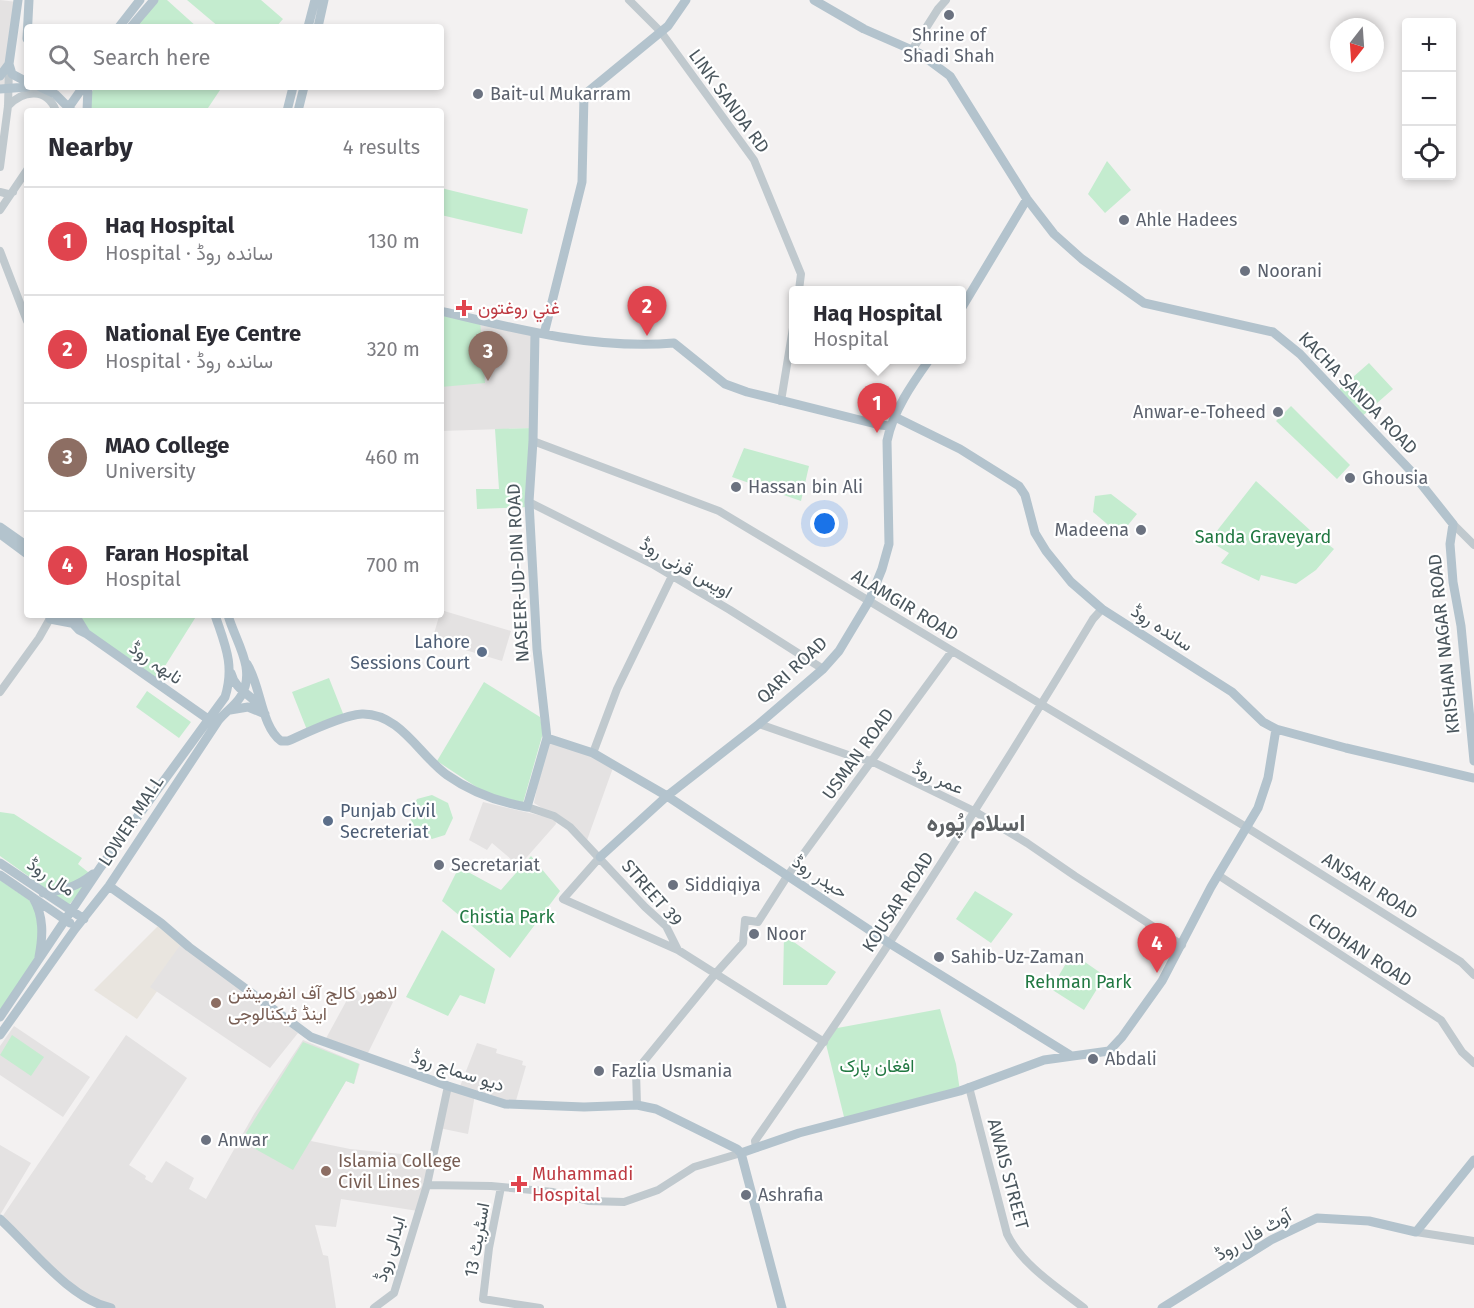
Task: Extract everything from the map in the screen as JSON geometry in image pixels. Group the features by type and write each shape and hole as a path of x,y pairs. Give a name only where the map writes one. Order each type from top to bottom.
{"main road":[{"path":"18,0 9,64 12,74 24,83"},
{"path":"121,24 140,0"},
{"path":"134,24 154,0"},
{"path":"309,24 315,0"},
{"path":"319,24 324,0"},
{"path":"661,32 686,0"},
{"name":"KACHA SANDA ROAD","path":"814,0 864,29 919,53 950,76 1027,200 1054,234 1082,259 1144,303 1272,332 1300,354 1410,470 1453,524"},
{"path":"27,24 28,2"},
{"path":"27,15 31,24"},
{"name":"NASEER-UD-DIN ROAD","path":"528,807 547,738 537,649 529,502 540,334 582,182 584,95 661,32"},
{"path":"0,76 9,64"},
{"path":"4,89 24,86"},
{"path":"46,90 55,94 71,108"},
{"path":"56,90 71,108"},
{"path":"73,108 83,90"},
{"path":"85,90 87,108"},
{"path":"288,108 292,90"},
{"path":"299,108 303,90"},
{"path":"966,301 1027,200"},
{"path":"444,312 540,334 654,345 674,343 725,384 781,401 880,426 890,426"},
{"name":"QARI ROAD","path":"600,857 667,796 759,724 823,669 839,651 869,601 882,569 889,544 887,441 890,426 926,364"},
{"name":"ساندہ روڈ","path":"895,417 960,449 1020,486 1025,495 1035,533 1071,582 1102,609 1232,692 1263,722 1276,729 1372,755 1474,778"},
{"name":"KRISHAN NAGAR ROAD","path":"1453,524 1450,544 1453,582 1461,626 1474,761"},
{"path":"0,527 24,544"},
{"path":"0,534 24,552"},
{"name":"نابھہ روڈ","path":"70,618 87,634 208,719"},
{"name":"LOWER MALL","path":"0,1017 100,868 225,697 230,667 216,618"},
{"path":"229,618 255,681 265,714 274,735 281,741 285,742 356,715 378,717 405,733 430,762 473,792 528,807"},
{"path":"243,692 247,664"},
{"path":"230,667 233,681 255,700 265,714"},
{"path":"225,697 232,692 243,692"},
{"name":"LOWER MALL","path":"0,1035 76,927 109,886 224,713 243,692"},
{"path":"224,713 242,707 265,714"},
{"path":"782,1308 741,1153 799,1133 969,1088 1044,1060 1070,1055 1101,1054 1109,1051 1147,1005 1265,791 1276,729"},
{"name":"حیدر روڈ","path":"547,738 593,753 667,796 889,943 1070,1055"},
{"name":"مال روڈ","path":"0,863 84,919"},
{"path":"43,893 68,889 82,882 100,868"},
{"name":"مال روڈ","path":"0,874 76,927"},
{"name":"دیو سماج روڈ","path":"109,886 311,1037 505,1104 584,1107 637,1105 656,1109 741,1153"},
{"path":"31,896 39,909 42,920 38,962"},
{"path":"1416,1232 1474,1160"},
{"name":"آوٹ فال روڈ","path":"1162,1308 1271,1240 1317,1218 1370,1221 1416,1232"},
{"path":"0,1219 72,1289 93,1302 111,1308"},
{"path":"0,1227 72,1296 95,1308"}],"street":[{"name":"LINK SANDA RD","path":"629,0 661,32 754,160 801,274 800,286"},
{"path":"912,50 946,0"},
{"path":"0,167 8,106 4,89 9,64"},
{"path":"8,106 18,96 34,92 48,98 54,108"},
{"path":"0,210 24,175"},
{"path":"0,192 8,194 13,192"},
{"path":"0,251 24,313"},
{"path":"781,401 789,352"},
{"name":"ALAMGIR ROAD","path":"533,441 719,511 1246,827"},
{"name":"اویس قرنی روڈ","path":"529,502 672,576 823,669"},
{"name":"KACHA SANDA ROAD","path":"1453,524 1474,545"},
{"path":"593,753 617,689 672,576"},
{"name":"KOUSAR ROAD","path":"756,1148 755,1141 889,943 1042,704 1093,619 1102,609"},
{"path":"0,692 50,618"},
{"name":"USMAN ROAD","path":"716,973 743,943 745,920 758,922 788,875 952,651"},
{"name":"عمر روڈ","path":"759,724 855,758 871,761 974,811 1027,843 1182,945"},
{"name":"STREET 39","path":"528,807 561,820 600,857 645,907 666,926 678,950"},
{"name":"ANSARI ROAD","path":"1246,827 1461,962 1474,975"},
{"name":"QARI ROAD","path":"600,857 563,899 678,950"},
{"name":"CHOHAN ROAD","path":"1218,875 1441,1020 1462,1052 1474,1063"},
{"path":"678,950 824,1042"},
{"path":"637,1105 636,1071 716,973"},
{"name":"ابدالی روڈ","path":"374,1308 394,1293 427,1185 448,1086"},
{"name":"AWAIS STREET","path":"969,1088 1007,1234 1014,1248 1084,1308"},
{"path":"427,1185 501,1186 553,1192 588,1201 624,1202 658,1190 694,1167 741,1153"},
{"name":"اسٹریٹ 13","path":"501,1186 487,1257 483,1299 540,1308"},
{"name":"آوٹ فال روڈ","path":"1416,1232 1474,1241"}],"shaded area":[{"path":"0,0 17,2 7,91 0,91"},
{"path":"444,311 535,333 533,428 444,431"},
{"path":"444,611 511,631 502,661 432,640 439,618 444,618"},
{"path":"547,738 614,765 586,843 563,821 534,803"},
{"path":"483,802 555,819 556,824 519,866 492,843 487,850 469,840"},
{"path":"161,923 189,947 137,1019 94,990"},
{"name":"لاھور کالج آف انفرمیشن اینڈ ٹیکنالوجی","path":"181,944 298,1033 270,1068 150,987"},
{"path":"354,987 364,997 374,990 393,1002 366,1057 324,1042"},
{"path":"14,1026 90,1077 63,1117 0,1075 0,1046"},
{"name":"Islamia College Civil Lines","path":"126,1035 187,1078 129,1165 146,1176 145,1179 152,1183 166,1161 194,1178 189,1189 206,1199 254,1114 303,1040 360,1064 354,1084 346,1081 311,1141 350,1149 433,1157 418,1211 341,1199 336,1227 315,1225 323,1255 328,1256 336,1308 105,1308 94,1304 0,1220"},
{"path":"477,1043 497,1049 496,1053 523,1061 522,1065 526,1066 515,1104 475,1095 468,1134 439,1128 448,1086 459,1089"},
{"path":"0,1145 31,1163 0,1215"}],"green space":[{"path":"154,0 167,0 194,24 138,24"},
{"path":"187,0 261,0 283,19 279,24 215,24"},
{"path":"93,90 220,90 208,108 89,108 85,103"},
{"path":"1107,161 1131,190 1105,213 1088,194"},
{"path":"444,189 528,209 522,234 444,216"},
{"path":"444,312 480,320 485,383 444,387"},
{"path":"1369,363 1393,389 1360,418 1336,392"},
{"path":"1291,406 1350,465 1337,479 1276,421"},
{"path":"533,428 529,507 477,509 476,489 499,489 495,429"},
{"path":"744,448 809,466 801,501 732,477"},
{"name":"Sanda Graveyard","path":"1256,481 1334,549 1316,570 1296,584 1261,575 1259,581 1221,563 1229,553 1209,541"},
{"path":"1111,494 1137,514 1120,535 1093,512 1095,496"},
{"path":"81,618 195,618 155,682 90,632"},
{"path":"329,678 344,716 307,730 292,692"},
{"path":"484,682 540,717 543,733 523,803 484,792 437,761"},
{"path":"147,691 191,722 179,738 136,707"},
{"path":"432,795 448,803 453,818 445,835 432,839 415,828 409,816 417,799"},
{"path":"0,812 14,814 82,858 78,864 93,876 69,905 0,856"},
{"name":"Chistia Park","path":"531,856 560,891 510,958 442,901 459,867 501,890"},
{"path":"0,880 29,900 38,913 38,956 0,1010"},
{"path":"975,891 1013,914 991,943 956,919"},
{"path":"442,930 495,969 485,1004 460,995 448,1016 406,997"},
{"path":"784,935 836,972 827,985 783,985"},
{"name":"Rehman Park","path":"1072,953 1105,976 1084,1010 1051,989"},
{"name":"افغان پارک","path":"940,1009 956,1064 960,1091 845,1121 825,1040 832,1029"},
{"path":"12,1035 44,1057 31,1076 0,1055"},
{"path":"303,1042 359,1064 354,1084 346,1081 293,1170 241,1141"}],"place":[{"name":"Shrine of Shadi Shah","path":"949,15"},
{"name":"Bait-ul Mukarram","path":"478,94"},
{"name":"Ahle Hadees","path":"1124,220"},
{"name":"Noorani","path":"1245,271"},
{"name":"غني روغتون","path":"464,308"},
{"name":"National Eye Centre","path":"647,336"},
{"name":"MAO College","path":"488,381"},
{"name":"Anwar-e-Toheed","path":"1278,412"},
{"name":"Haq Hospital","path":"877,433"},
{"name":"Ghousia","path":"1350,478"},
{"name":"Hassan bin Ali","path":"736,487"},
{"name":"Madeena","path":"1141,530"},
{"name":"Lahore Sessions Court","path":"482,652"},
{"name":"Punjab Civil Secreteriat","path":"328,821"},
{"name":"Secretariat","path":"439,865"},
{"name":"Siddiqiya","path":"673,885"},
{"name":"Noor","path":"754,934"},
{"name":"Sahib-Uz-Zaman","path":"939,957"},
{"name":"Faran Hospital","path":"1157,973"},
{"name":"لاھور کالج آف انفرمیشن اینڈ ٹیکنالوجی","path":"216,1003"},
{"name":"Abdali","path":"1093,1059"},
{"name":"Fazlia Usmania","path":"599,1071"},
{"name":"Anwar","path":"206,1140"},
{"name":"Islamia College Civil Lines","path":"326,1171"},
{"name":"Muhammadi Hospital","path":"519,1184"},
{"name":"Ashrafia","path":"746,1195"}],"district":[{"name":"اسلام پُورہ","path":"976,823"}]}
